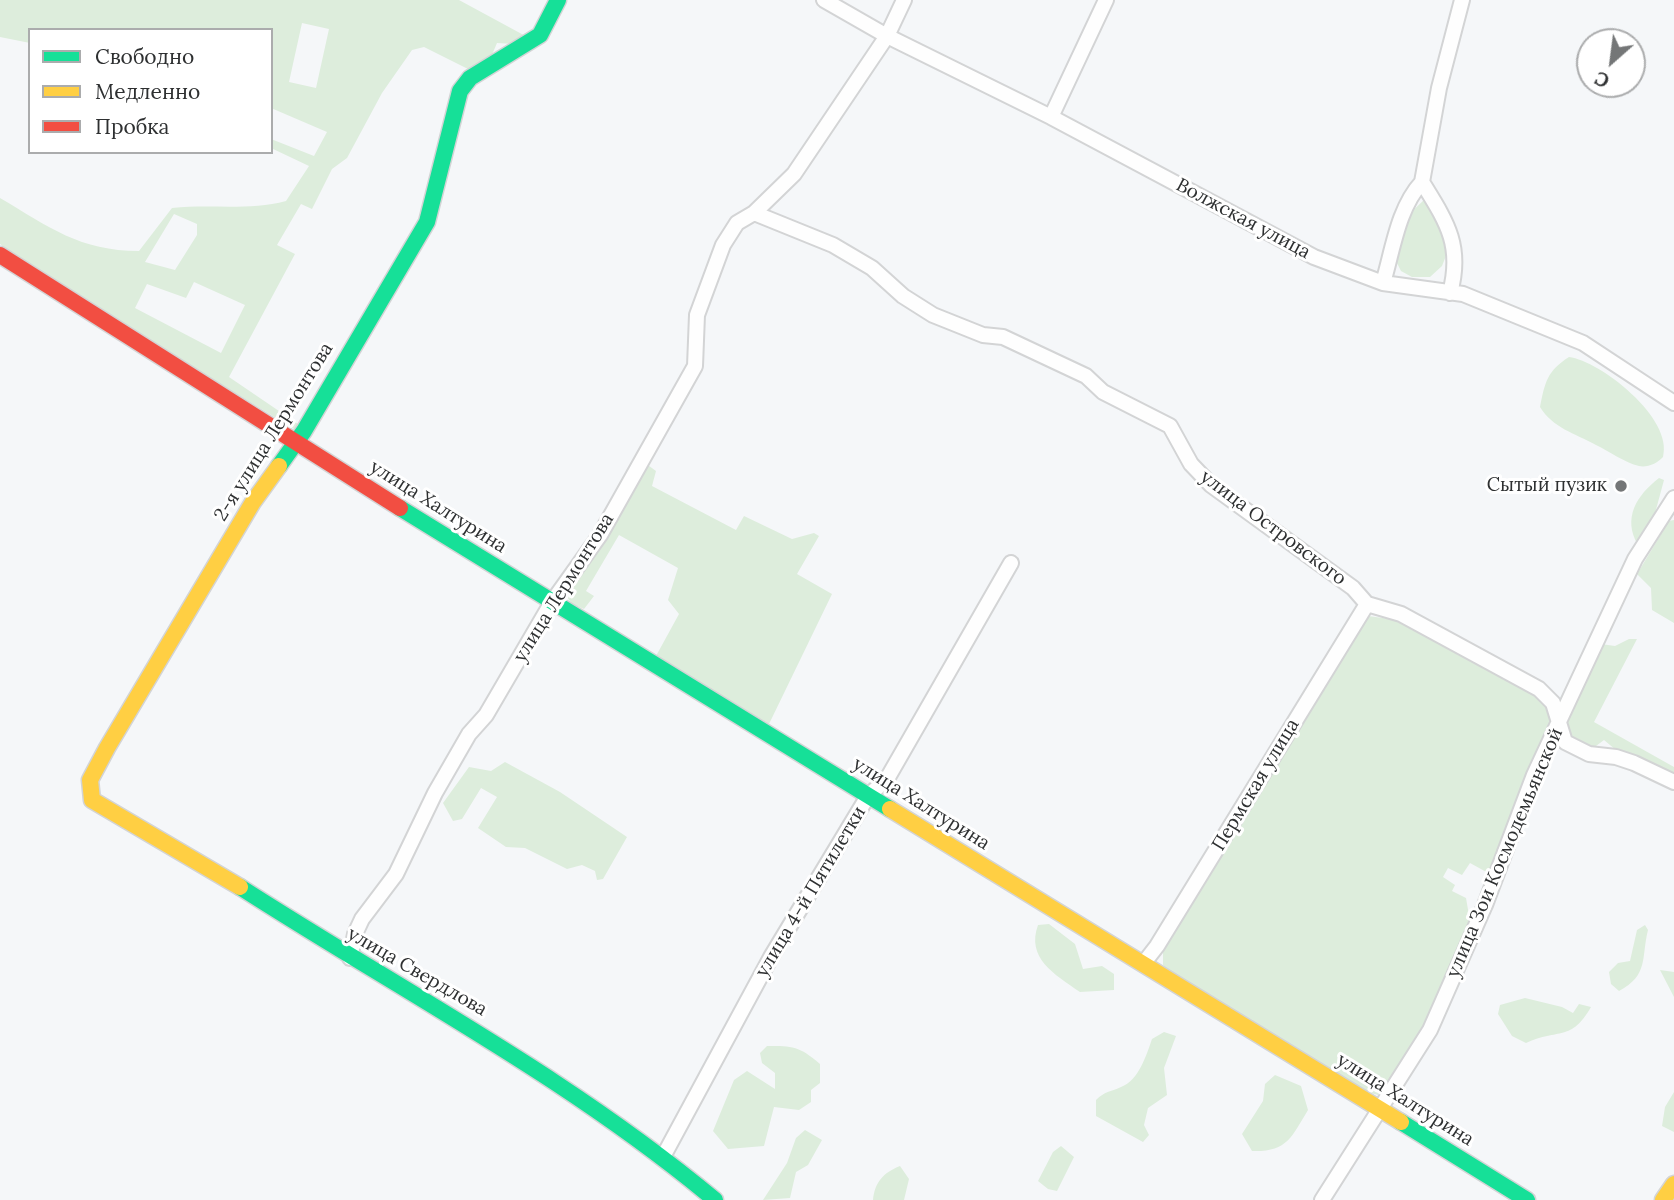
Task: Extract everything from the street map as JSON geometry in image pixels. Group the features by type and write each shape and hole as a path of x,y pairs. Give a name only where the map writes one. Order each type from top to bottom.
{"main road":[{"name":"2-я улица Лермонтова","path":"89,795 88,783 107,748 253,502 304,430 427,222 460,90 470,78 540,35 558,0"},
{"name":"улица Халтурина","path":"0,255 293,443 1527,1200"},
{"name":"улица Свердлова","path":"89,795 92,800 213,870 350,958 477,1030 599,1109 664,1155 715,1200"},
{"path":"1663,1200 1674,1184"}],"street":[{"name":"Волжская улица","path":"824,0 887,36 1051,117 1314,257 1383,283 1463,294 1583,343 1674,404"},
{"name":"улица Лермонтова","path":"350,958 355,934 362,919 396,874 462,746 486,715 552,602 600,535 695,366 697,315 723,245 737,223 754,213 794,174 887,36 904,0"},
{"path":"1051,117 1106,0"},
{"path":"1383,283 1402,215 1413,192 1422,182 1437,100 1462,0"},
{"path":"1422,182 1453,236 1455,272 1450,293"},
{"name":"улица Островского","path":"754,213 833,245 872,268 904,296 933,315 983,334 1003,337 1086,376 1103,392 1170,426 1191,464 1211,485 1353,588 1367,604 1401,614 1539,689 1553,703 1561,737 1573,748 1589,754 1616,757 1674,782"},
{"name":"улица Зои Космодемьянской","path":"1322,1200 1430,1030 1559,722 1634,559 1674,498"},
{"name":"улица 4-й Пятилетки","path":"664,1155 771,957 868,796 887,779 1011,563"},
{"name":"Пермская улица","path":"1143,964 1157,946 1367,604"}],"green space":[{"path":"0,0 459,0 531,39 514,44 497,43 491,57 472,71 424,47 412,50 382,93 347,158 332,169 312,209 301,204 277,245 295,254 229,377 301,426 294,429 54,282 0,244 0,198 50,228 82,242 118,250 139,251 172,208 244,207 286,201 309,166 273,149 273,140 314,156 327,132 273,109 273,28 28,28 28,43 0,37","holes":["302,23 329,29 316,88 289,82","174,214 197,224 197,235 175,270 145,262","194,282 245,305 221,353 135,308 147,284 186,298"]},
{"path":"1425,199 1434,207 1449,248 1442,266 1430,277 1412,277 1401,271 1396,261 1405,218"},
{"path":"1569,357 1598,369 1615,380 1646,409 1657,425 1663,442 1661,459 1645,466 1623,460 1565,429 1545,414 1540,407 1551,372"},
{"path":"645,463 656,471 652,486 736,530 744,516 792,539 814,533 819,536 797,574 832,594 769,724 656,656 679,614 668,600 678,568 619,535 586,591 594,596 584,609 572,604 565,594"},
{"path":"1659,478 1664,480 1654,517 1638,545 1631,526 1634,508 1644,492"},
{"path":"1674,520 1674,623 1652,610 1651,588 1637,574 1669,521"},
{"path":"1368,616 1398,620 1537,694 1550,715 1549,738 1490,874 1470,863 1462,875 1448,868 1443,877 1455,885 1452,891 1466,898 1470,921 1435,1007 1421,1033 1378,1095 1367,1092 1171,973 1163,965 1163,951 1237,821"},
{"path":"1629,639 1637,639 1594,722 1674,767 1674,778 1616,750 1604,740 1592,749 1576,745 1563,729 1601,644 1615,646"},
{"path":"505,762 560,792 627,837 603,879 597,880 595,871 582,865 567,869 525,848 506,847 478,828 497,797 481,788 462,819 453,821 443,803 469,767 491,771"},
{"path":"1049,924 1075,944 1083,969 1102,966 1114,974 1114,990 1080,992 1052,972 1039,956 1035,937 1038,925"},
{"path":"1645,925 1648,930 1640,972 1629,985 1619,991 1611,984 1609,972 1618,963 1630,961 1637,930"},
{"path":"1660,970 1674,972 1674,997"},
{"path":"1525,998 1562,1007 1573,1013 1579,1004 1591,1007 1584,1018 1570,1030 1526,1043 1512,1036 1498,1014 1500,1005"},
{"path":"1164,1032 1176,1036 1164,1068 1167,1095 1148,1108 1144,1125 1149,1135 1143,1142 1096,1116 1096,1100 1133,1079 1152,1039"},
{"path":"767,1046 790,1047 807,1054 820,1064 820,1083 811,1090 811,1102 799,1110 774,1107 764,1146 728,1149 713,1131 734,1080 747,1071 775,1089 775,1073 762,1063 760,1053"},
{"path":"1275,1075 1301,1086 1308,1110 1292,1136 1281,1146 1252,1151 1242,1134 1263,1101 1265,1084"},
{"path":"1674,1092 1674,1132 1662,1126 1665,1107"},
{"path":"805,1130 822,1140 808,1165 796,1172 790,1198 763,1200 787,1163 796,1138"},
{"path":"1061,1146 1074,1157 1057,1191 1048,1189 1038,1181 1053,1152"},
{"path":"900,1166 909,1179 904,1200 873,1200 881,1179"}],"traffic: fast":[{"path":"279,466 304,431 427,222 460,91 470,78 540,35 558,0"},
{"path":"400,508 890,809"},
{"path":"240,887 543,1075 602,1114 715,1200"},
{"path":"1401,1122 1527,1200"}],"traffic: slow":[{"path":"240,887 92,800 90,780 253,502 279,466"},
{"path":"890,809 1401,1122"},
{"path":"1663,1200 1674,1184"}],"traffic: jam":[{"path":"0,255 400,508"}],"place":[{"name":"Сытый пузик","path":"1621,486"}]}
